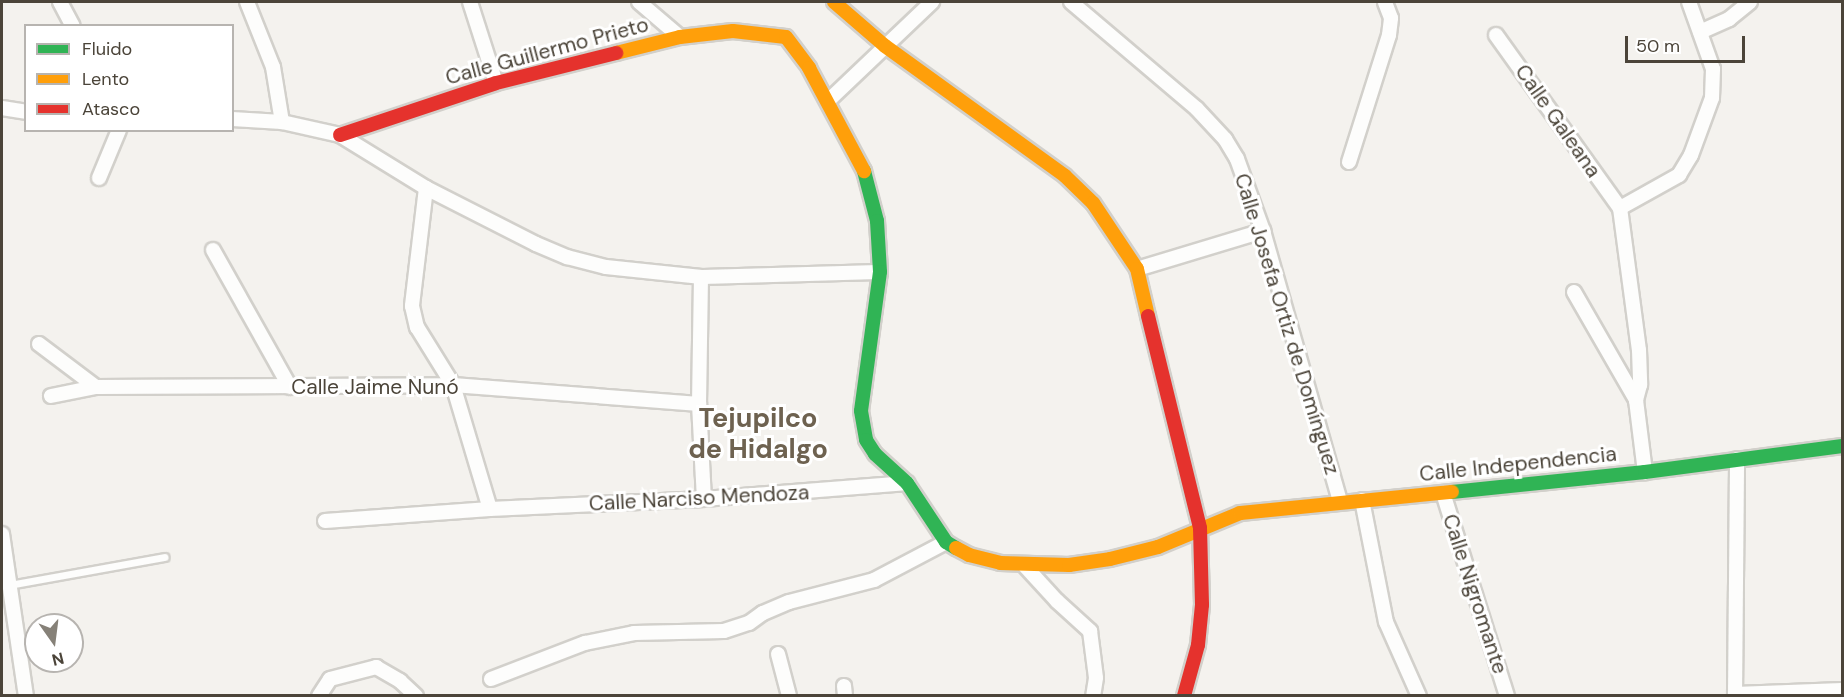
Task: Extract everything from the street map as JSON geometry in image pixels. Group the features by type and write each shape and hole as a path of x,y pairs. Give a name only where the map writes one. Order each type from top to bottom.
{"street":[{"path":"247,2 273,66 282,122"},
{"path":"470,2 496,83"},
{"path":"639,2 680,37"},
{"path":"834,2 885,46 1065,176 1094,203 1137,269 1200,528 1202,605 1198,645 1184,696"},
{"path":"828,101 932,2"},
{"name":"Calle Josefa Ortiz de Domínguez","path":"1071,2 1197,109 1225,139 1237,159 1263,231 1340,502"},
{"path":"1349,162 1389,35 1391,18 1385,2"},
{"path":"1645,472 1636,400 1640,385 1639,350 1620,208 1670,181 1685,166 1712,98 1713,69 1689,2"},
{"path":"1700,32 1729,19 1749,2"},
{"path":"66,4 72,24"},
{"name":"Calle Guillermo Prieto","path":"340,135 496,83 680,37 734,31 786,37 809,68 863,168 877,221 880,272 861,411 866,440 875,454 907,483 946,542"},
{"name":"Calle Galeana","path":"1496,35 1620,208"},
{"path":"2,108 24,112"},
{"path":"238,119 282,122 340,135 426,188 536,244 567,257 606,267 701,277 880,272"},
{"path":"99,178 118,132"},
{"path":"426,188 412,306 417,327 453,386 490,509"},
{"path":"1137,269 1263,231"},
{"path":"213,250 290,387"},
{"path":"701,277 699,404 704,500"},
{"path":"1574,292 1636,400"},
{"path":"39,344 96,387"},
{"name":"Calle Jaime Nunó","path":"51,396 96,387 453,386 699,404"},
{"name":"Calle Independencia","path":"946,542 969,555 1024,565 1069,565 1110,559 1158,547 1240,513 1645,472 1842,446"},
{"path":"1737,459 1735,695 1842,690"},
{"name":"Calle Narciso Mendoza","path":"325,521 490,509 704,500 907,483"},
{"name":"Calle Nigromante","path":"1443,493 1507,696"},
{"path":"1362,500 1386,622 1419,696"},
{"path":"2,534 26,696"},
{"path":"491,679 585,643 634,633 724,631 749,623 763,613 789,602 874,580 946,542"},
{"path":"1024,565 1057,601 1090,631 1096,678 1093,696"},
{"path":"778,654 789,696"},
{"path":"319,696 330,679 376,667 400,681 416,696"}],"lane":[{"path":"9,585 165,557"}],"traffic: fast":[{"path":"864,171 877,221 880,272 861,411 866,440 875,454 907,483 946,542 956,548"},
{"path":"1452,492 1645,472 1842,446"}],"traffic: slow":[{"path":"834,2 885,46 1065,176 1093,203 1137,269 1148,316"},
{"path":"616,53 680,37 733,31 786,37 809,68 864,171"},
{"path":"956,548 969,555 1000,563 1069,565 1110,559 1158,547 1240,513 1452,492"}],"traffic: jam":[{"path":"340,135 496,83 616,53"},
{"path":"1148,316 1200,528 1202,605 1198,645 1184,696"}],"district":[{"name":"Tejupilco de Hidalgo","path":"758,432"}]}
